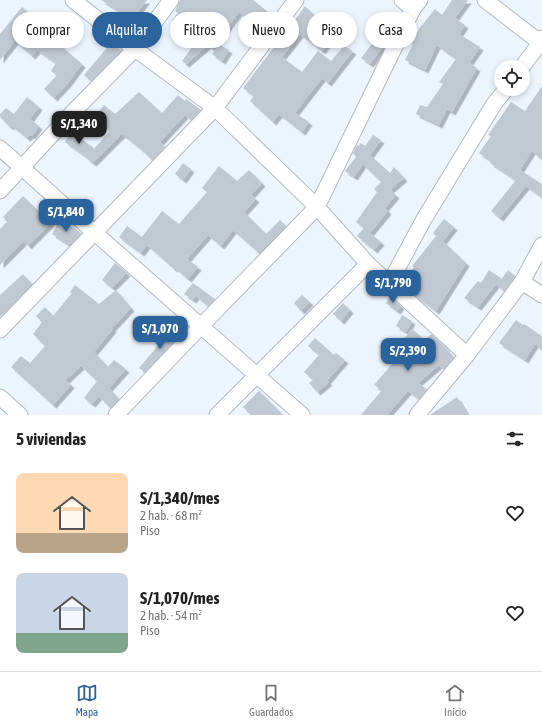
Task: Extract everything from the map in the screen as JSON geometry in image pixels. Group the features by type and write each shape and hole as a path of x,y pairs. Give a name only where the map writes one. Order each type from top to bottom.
{"street":[{"path":"73,0 135,49 215,108 317,207 368,264 467,355"},
{"path":"0,191 135,49 171,0"},
{"path":"0,330 215,108 296,0"},
{"path":"485,0 541,42 527,60"},
{"path":"116,415 317,207 411,3"},
{"path":"389,284 424,219 494,104 500,96"},
{"path":"0,148 302,415"},
{"path":"417,415 467,355 522,282 542,244"},
{"path":"217,415 368,264"},
{"path":"522,282 542,295"},
{"path":"0,397 20,415"}],"building":[{"path":"101,0 147,0 138,11 139,12 120,12"},
{"path":"180,0 253,0 268,12 238,12 230,24 230,12 175,11"},
{"path":"452,0 468,0 455,18 465,25 459,34 480,47 469,63 477,68 452,112 447,109 439,125 416,114 420,105 427,107 443,84 439,82 456,59 437,45 425,70 405,60 411,48 417,48 417,33 435,9 442,15"},
{"path":"305,6 311,12 307,12 307,39 300,34 299,35 299,14"},
{"path":"22,7 28,12 18,12"},
{"path":"12,19 12,45 0,60 0,34"},
{"path":"23,48 63,48 82,64 68,83 54,98 44,89 57,75 51,71 56,63 37,50 32,56"},
{"path":"107,48 119,48 121,50 91,81 84,75"},
{"path":"191,48 205,48 186,64 182,61"},
{"path":"217,48 225,48 229,50 222,61 212,54"},
{"path":"273,48 289,48 282,57 302,72 318,51 331,61 342,48 348,48 353,51 328,83 322,78 295,113 309,122 302,132 279,114 273,122 250,101 254,96 243,88"},
{"path":"369,48 382,48 370,64 361,58"},
{"path":"542,86 542,160 532,151 520,170 542,184 542,197 526,186 500,218 491,211 516,180 490,163 491,161 479,153 491,136 488,135 511,102 525,111"},
{"path":"139,92 162,113 178,95 185,101 186,99 201,110 191,120 185,115 160,142 165,147 152,160 122,134 93,163 86,158 110,131 94,117 104,105 115,114"},
{"path":"27,97 39,107 30,119 39,126 32,136 30,135 27,138 11,125 10,127 0,117 0,114 6,108 14,114"},
{"path":"72,132 94,148 86,157 65,142"},
{"path":"373,135 381,140 370,155 390,173 394,167 404,178 390,190 396,195 385,208 388,211 370,233 381,242 374,250 357,236 364,228 356,222 377,192 374,189 381,182 363,164 354,177 345,171 356,157 353,153 357,145 359,146 360,143 365,146"},
{"path":"183,163 191,169 183,180 175,174"},
{"path":"219,166 237,181 249,170 262,183 251,195 256,199 244,212 266,234 280,220 286,226 259,253 233,230 221,246 208,235 187,259 198,267 188,279 175,268 174,269 147,245 141,253 119,237 127,226 142,237 162,211 179,224 207,192 202,188"},
{"path":"23,196 51,223 28,246 24,241 0,265 0,229 7,222 3,217"},
{"path":"444,219 454,227 443,241 466,263 436,311 417,297 402,283 414,267 412,266 436,236 433,233"},
{"path":"60,220 73,228 74,227 81,234 69,245 52,234"},
{"path":"115,263 127,273 112,288 102,280"},
{"path":"489,270 501,278 478,307 464,298 478,281 481,283"},
{"path":"508,270 515,276 504,291 497,285"},
{"path":"23,274 32,284 0,317 0,295"},
{"path":"193,283 215,299 208,306 196,296 193,300 184,294"},
{"path":"75,285 99,304 116,290 131,308 112,328 113,329 94,352 108,367 114,360 126,369 109,388 119,399 110,408 99,396 92,404 84,398 97,381 81,366 66,380 71,385 53,405 11,367 21,356 30,363 45,346 33,334 42,322 36,316 45,307 53,316 72,293 70,292"},
{"path":"302,295 310,302 301,311 294,303"},
{"path":"390,297 401,306 397,311 386,303"},
{"path":"343,303 350,310 341,321 333,314"},
{"path":"402,315 412,321 406,332 396,326"},
{"path":"516,320 542,336 542,349 535,344 525,360 499,343"},
{"path":"173,328 180,335 145,372 139,368"},
{"path":"412,329 425,340 431,334 454,356 444,369 439,365 418,383 427,389 419,399 408,391 387,415 361,415 382,390 374,385 399,356 394,352"},
{"path":"315,338 334,355 336,353 345,360 327,381 329,382 317,392 309,383 313,380 304,372 319,355 308,346"},
{"path":"259,391 283,415 251,415 243,407"},
{"path":"457,397 468,415 430,415"}]}
